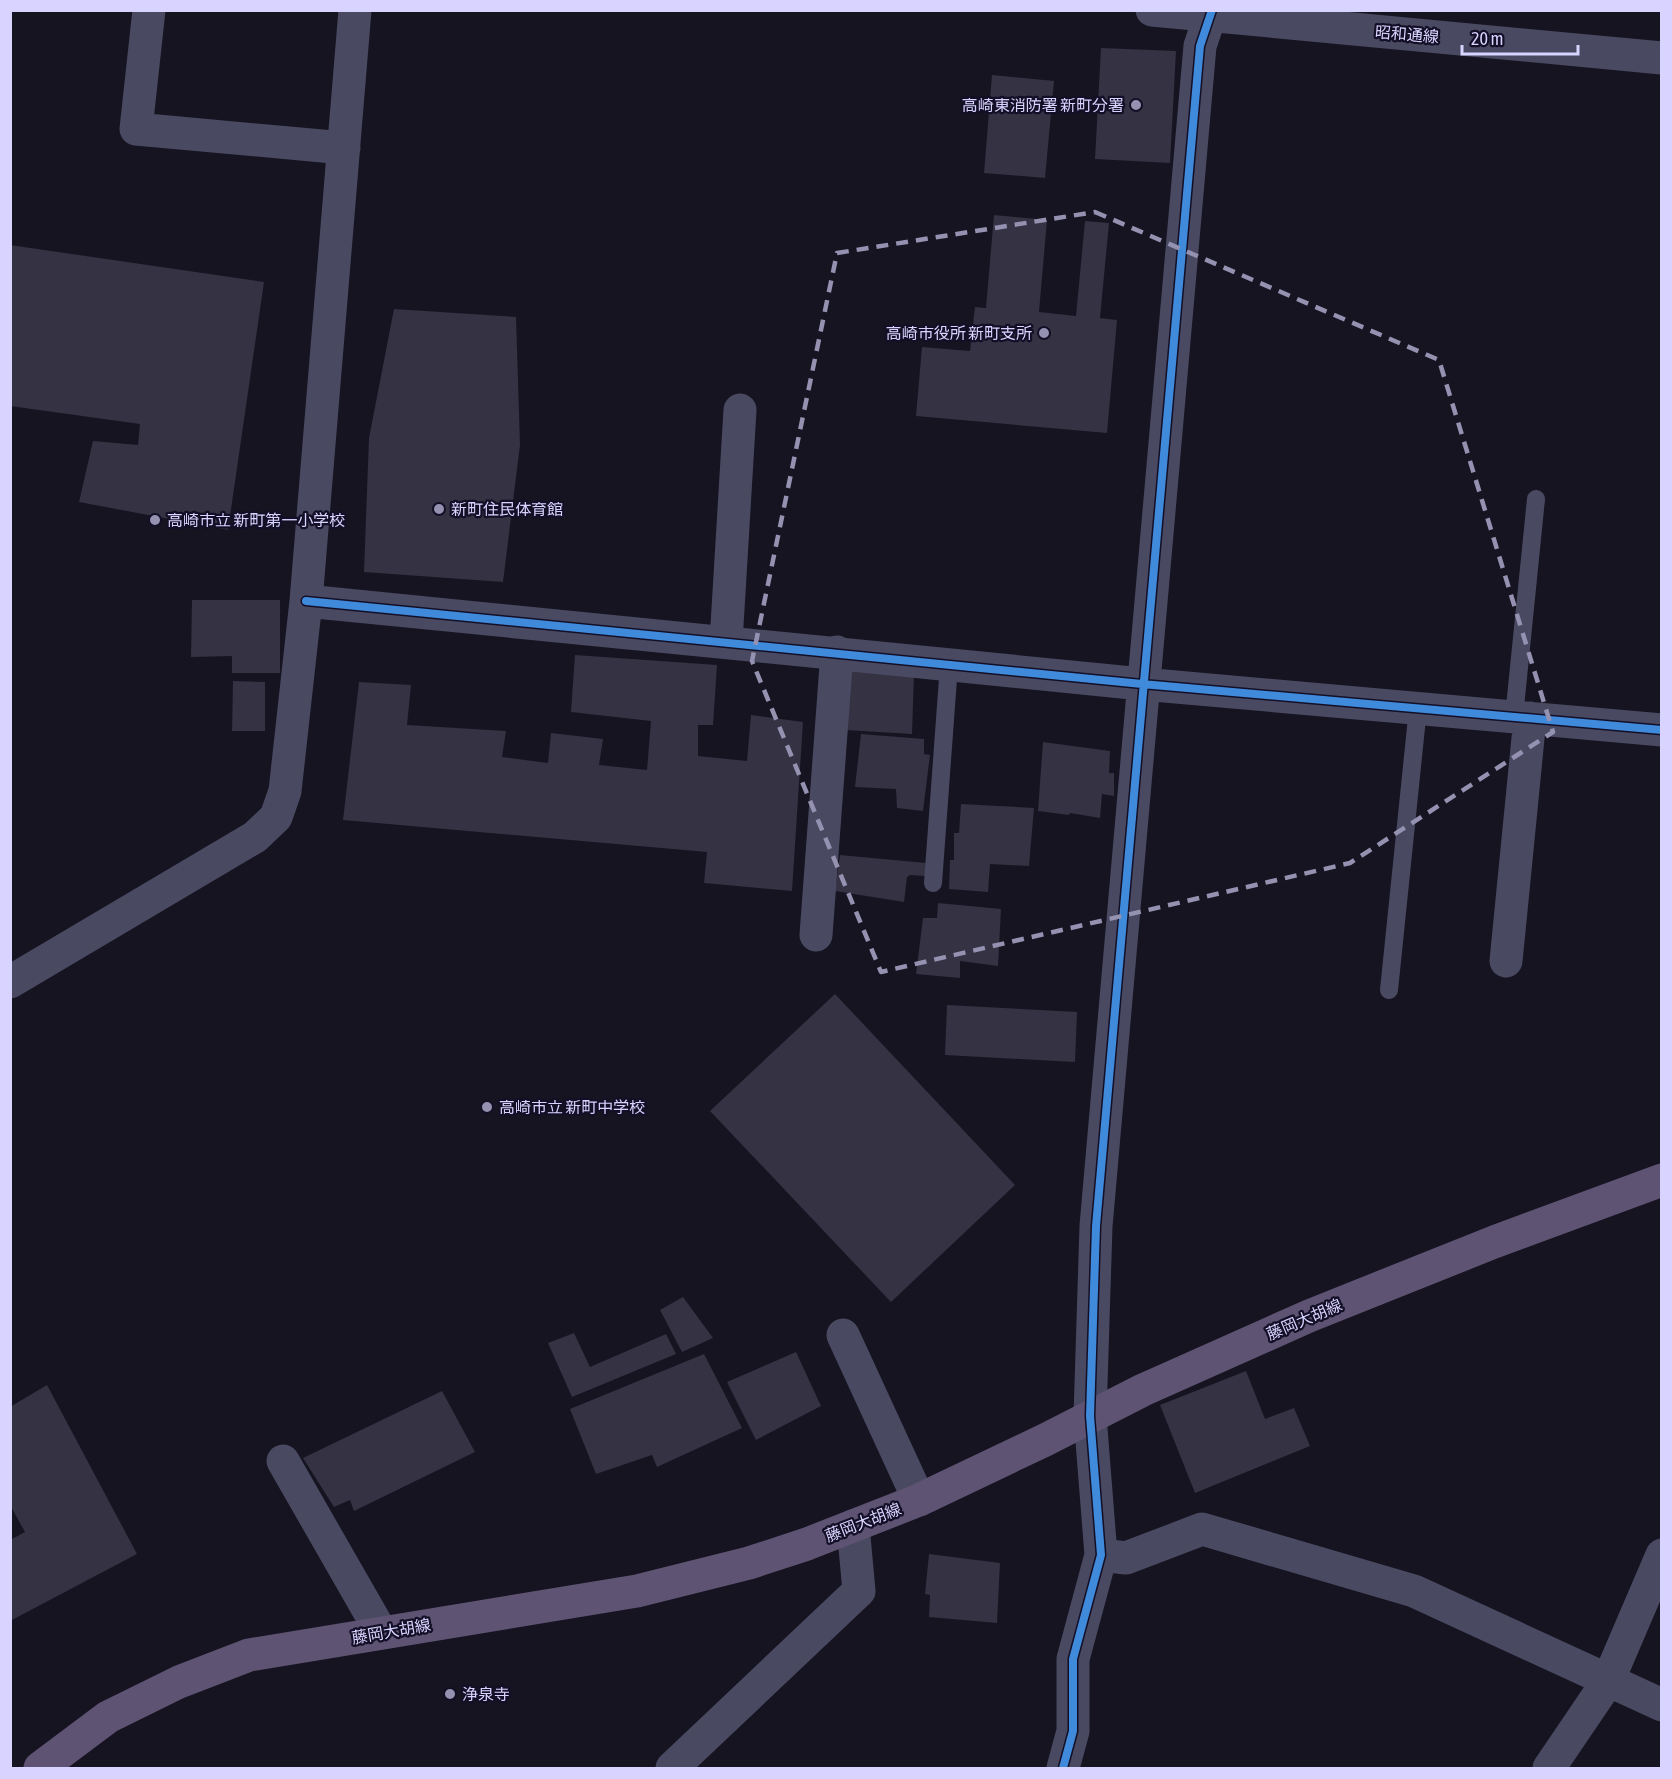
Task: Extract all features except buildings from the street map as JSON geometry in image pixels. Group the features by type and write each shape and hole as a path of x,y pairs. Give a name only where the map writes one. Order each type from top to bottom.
{"main road":[{"name":"藤岡大胡線","path":"40,1768 108,1717 178,1682 249,1656 381,1632 637,1591 748,1563 854,1526 919,1500 1204,1362 1309,1316 1494,1242 1662,1180"}],"street":[{"path":"149,10 136,129 344,148"},
{"path":"10,982 255,837 276,818 285,791 306,601 355,10"},
{"name":"昭和通線","path":"1152,10 1211,13 1662,58"},
{"path":"1063,1768 1073,1731 1073,1659 1101,1555 1090,1416 1096,1226 1200,46 1211,13"},
{"path":"726,642 740,410"},
{"path":"306,601 1142,684 1662,729"},
{"path":"816,935 837,652"},
{"path":"1506,961 1522,717"},
{"path":"843,1335 919,1500"},
{"path":"283,1461 381,1632"},
{"path":"672,1768 859,1591 854,1526"},
{"path":"1101,1555 1126,1558 1202,1529 1414,1591 1662,1705"},
{"path":"1549,1768 1608,1681 1662,1555"}],"lane":[{"path":"1522,717 1536,499"},
{"path":"933,883 949,665"},
{"path":"1389,990 1418,708"}],"highlighted area":[{"path":"1095,212 1439,360 1553,732 1350,863 881,972 752,661 837,253"}],"cycle path":[{"path":"1063,1768 1073,1731 1073,1659 1101,1555 1090,1416 1096,1226 1200,46 1212,10"},
{"path":"306,601 1142,684 1662,730"}],"place":[{"name":"高崎東消防署 新町分署","path":"1136,105"},
{"name":"高崎市役所 新町支所","path":"1044,333"},
{"name":"新町住民体育館","path":"439,509"},
{"name":"高崎市立 新町第一小学校","path":"155,520"},
{"name":"高崎市立 新町中学校","path":"487,1107"},
{"name":"浄泉寺","path":"450,1694"}]}
